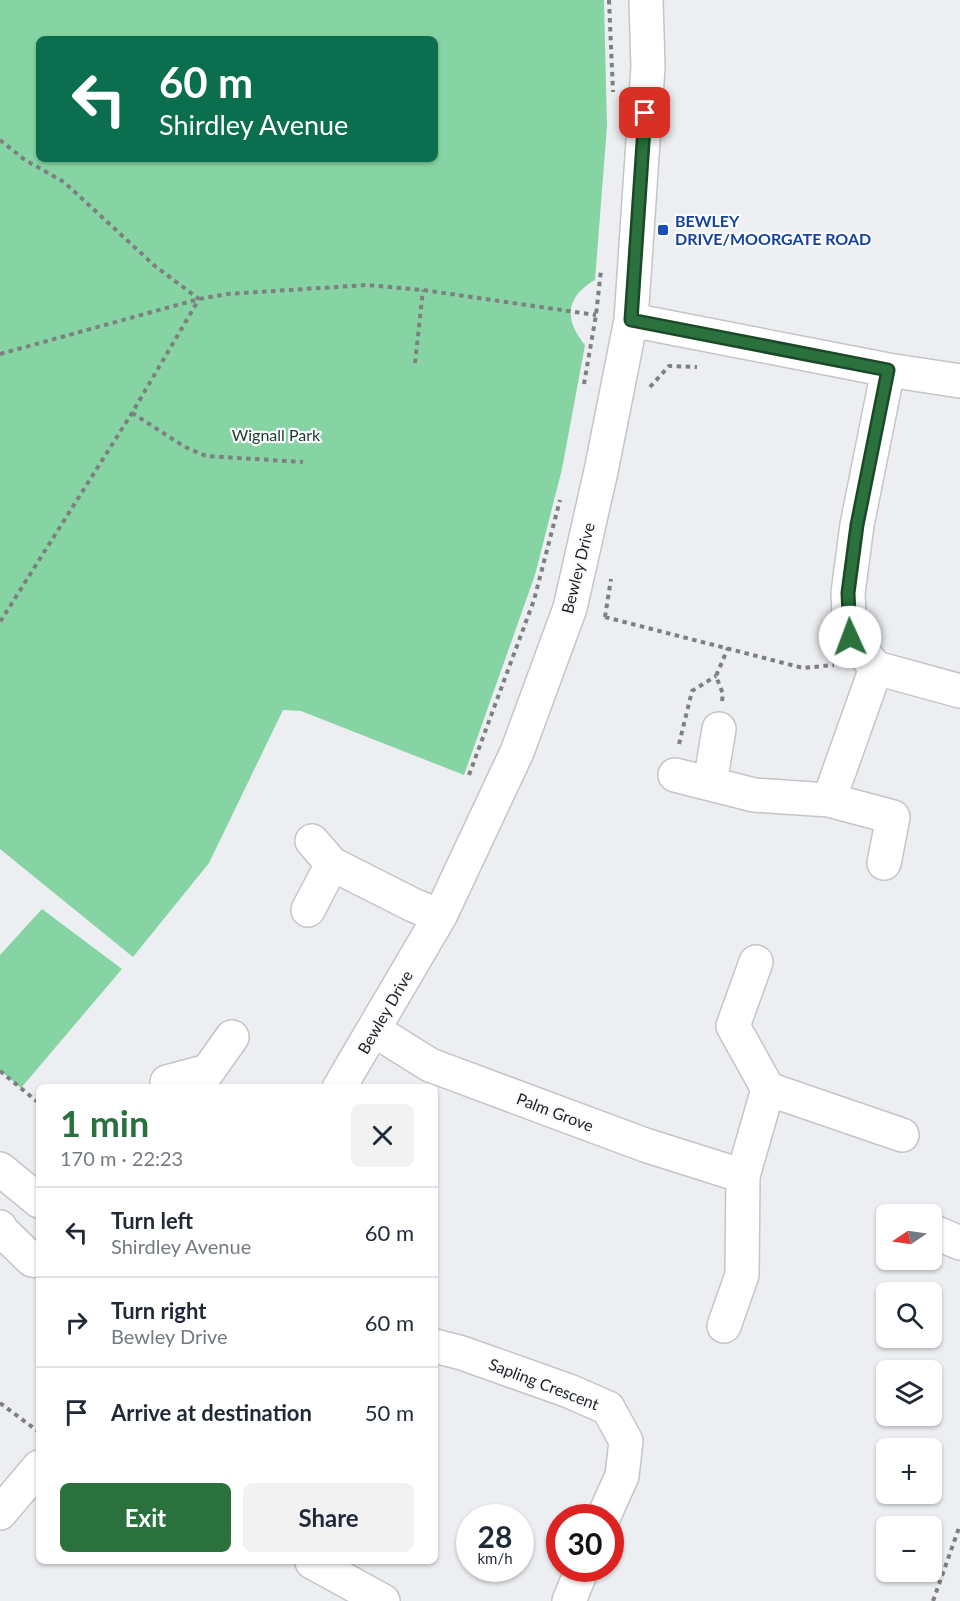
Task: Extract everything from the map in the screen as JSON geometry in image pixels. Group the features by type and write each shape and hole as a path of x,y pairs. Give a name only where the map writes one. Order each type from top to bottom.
{"street":[{"name":"Bewley Drive","path":"341,1084 440,916 517,752 570,608 601,471 631,320 648,66 646,0"},
{"path":"631,320 888,370 960,381"},
{"path":"888,370 857,525 848,593 850,637 873,665 960,691"},
{"path":"829,800 873,665"},
{"path":"710,783 719,729"},
{"path":"676,761 710,783 754,795 829,800 893,817 884,863"},
{"path":"308,910 322,852 413,905 440,916"},
{"path":"756,962 733,1026 768,1089 902,1135"},
{"name":"Palm Grove","path":"374,1030 430,1065 645,1145 743,1176"},
{"path":"167,1082 218,1079 232,1037"},
{"path":"724,1326 742,1275 743,1176 768,1089"},
{"path":"0,1169 33,1196 0,1214"},
{"path":"0,1227 32,1260 36,1261"},
{"path":"942,1235 960,1243"},
{"name":"Sapling Crescent","path":"438,1347 569,1390 608,1408 626,1441 622,1476 609,1504"},
{"path":"0,1513 36,1471"},
{"path":"316,1564 383,1601"},
{"path":"569,1601 577,1582"}],"path":[{"path":"609,0 613,93"},
{"path":"0,140 25,160 64,182 155,266 199,299"},
{"path":"582,392 596,315 601,268"},
{"path":"0,354 199,299 227,294 367,285 423,290 596,315"},
{"path":"415,363 423,290"},
{"path":"0,622 132,413 199,299"},
{"path":"648,398 650,386 669,366 702,367"},
{"path":"132,413 185,447 206,456 303,462"},
{"path":"466,784 534,600 562,492"},
{"path":"605,617 612,573"},
{"path":"570,608 803,668 873,665"},
{"path":"676,761 692,691 716,676 728,648"},
{"path":"716,676 723,694 719,729"},
{"path":"0,1071 36,1101"},
{"path":"0,1403 36,1430"},
{"path":"933,1601 960,1525"}],"green space":[{"name":"Wignall Park","path":"0,0 604,0 607,126 595,280 578,294 571,310 573,327 585,345 562,469 535,575 464,775 301,711 283,710 209,863 133,957 0,849"},
{"path":"42,909 122,969 21,1088 2,1072 0,1074 0,955"}],"place":[{"name":"BEWLEY DRIVE/MOORGATE ROAD","path":"663,230"}],"route":[{"path":"645,113 631,320 888,370 857,525 848,593 850,637"}]}
